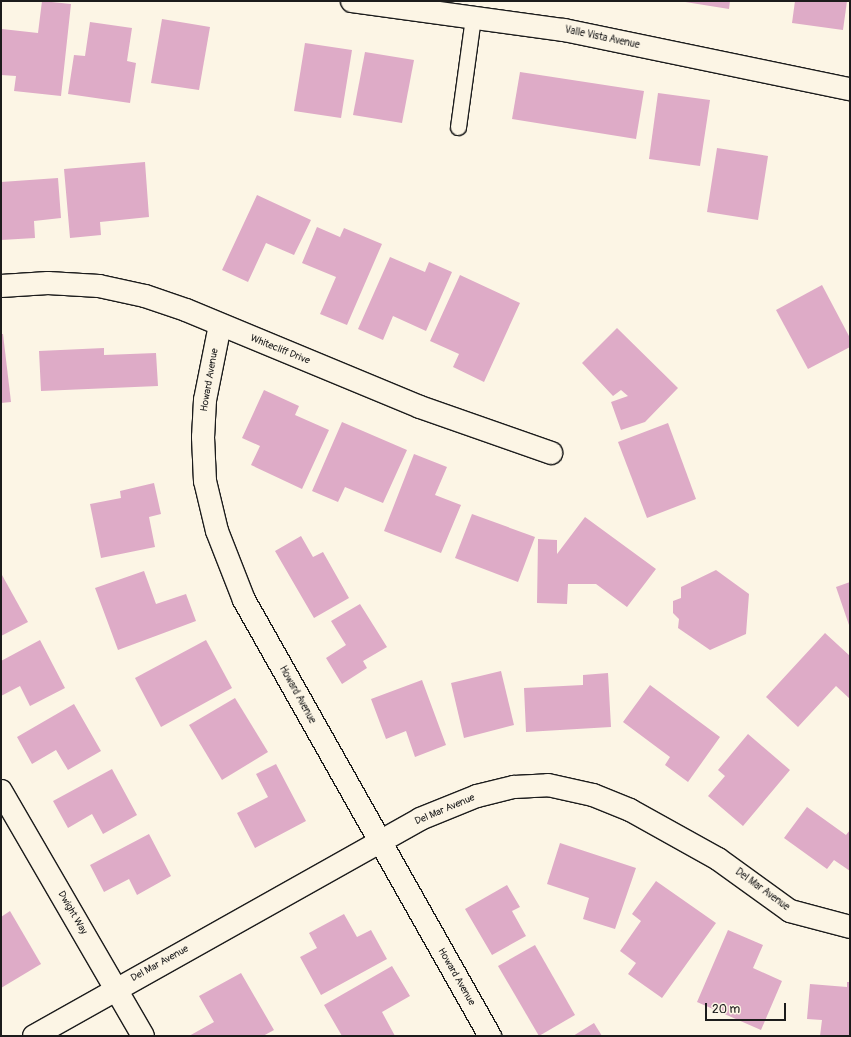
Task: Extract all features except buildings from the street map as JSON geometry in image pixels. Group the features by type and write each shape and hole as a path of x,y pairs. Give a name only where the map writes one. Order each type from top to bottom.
{"street":[{"name":"Valle Vista Avenue","path":"352,1 564,30 850,89"},
{"name":"Whitecliff Drive","path":"1,286 48,283 99,286 145,296 186,310 420,407 551,453"},
{"name":"Howard Avenue","path":"220,325 204,400 203,437 205,481 217,531 244,600 379,843 490,1036"},
{"name":"Del Mar Avenue","path":"34,1036 420,819 477,796 514,787 548,785 593,795 630,810 718,859 790,911 850,927"},
{"name":"Dwight Way","path":"1,791 142,1036"}],"lane":[{"path":"458,127 473,17"}]}
